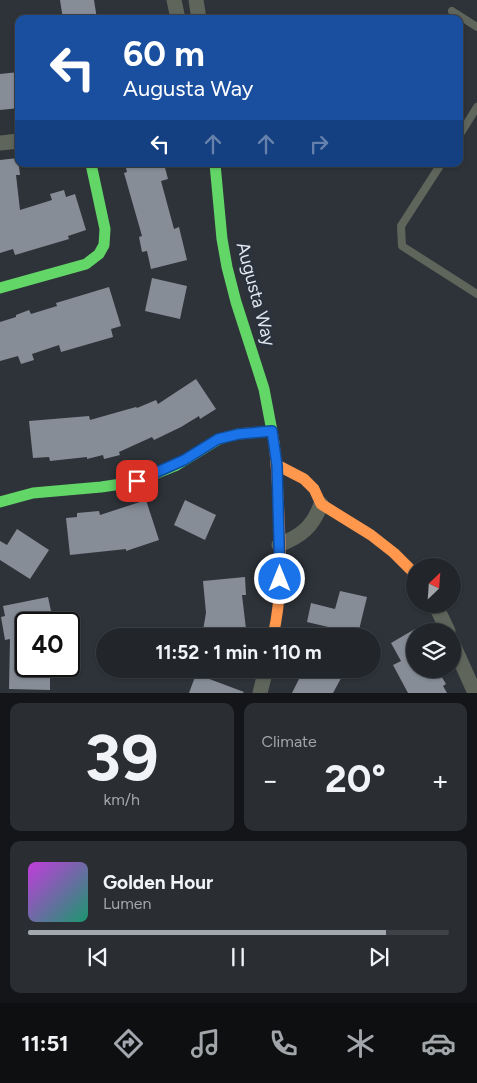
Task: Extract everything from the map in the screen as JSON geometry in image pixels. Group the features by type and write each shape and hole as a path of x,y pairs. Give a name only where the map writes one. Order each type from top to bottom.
{"street":[{"path":"174,0 177,15"},
{"path":"196,0 198,15"},
{"path":"0,143 15,141"},
{"path":"0,288 86,264 95,260 100,254 106,237 93,167"},
{"name":"Augusta Way","path":"215,167 222,239 227,267 236,302 264,389 277,465 281,564 275,628"},
{"path":"0,502 37,491 90,489 137,481 184,460 218,439 239,434 272,431"},
{"path":"277,465 308,481 316,491 321,504 317,516 309,527 296,538 279,546"},
{"path":"321,504 360,526 391,550 406,565"},
{"path":"461,662 475,693"},
{"path":"260,693 264,678"}],"lane":[{"path":"452,11 459,15"},
{"path":"463,18 477,26"},
{"path":"463,130 477,107"},
{"path":"439,167 401,226 402,246 477,294"}],"building":[{"path":"60,0 94,0 96,15 62,15"},
{"path":"15,72 15,108 0,110 0,74"},
{"path":"15,158 15,167 19,167 20,175 16,175 20,210 52,200 50,194 64,190 66,197 75,194 86,230 68,236 69,239 15,255 13,249 0,253 0,160"},
{"path":"126,167 165,167 168,179 161,181 174,229 179,227 187,260 151,269 147,251 142,252 139,237 142,236 124,173 127,172"},
{"path":"152,278 187,286 180,319 145,311"},
{"path":"109,287 121,326 111,329 113,337 61,352 59,345 32,354 34,360 21,364 18,356 0,361 0,322 29,310 31,314 57,306 56,303"},
{"path":"196,379 216,409 200,419 199,416 154,440 152,437 119,452 120,455 104,459 103,455 87,459 87,457 50,461 49,457 33,458 29,421 89,416 90,420 137,408 156,400 158,404"},
{"path":"146,500 159,540 126,551 126,549 70,555 66,518 77,517 77,513 99,511 100,515"},
{"path":"185,500 216,515 205,540 174,525"},
{"path":"17,529 49,550 30,579 0,560 0,541 7,545"},
{"path":"245,577 246,595 242,595 246,628 203,628 206,613 203,581"},
{"path":"340,591 367,597 359,628 332,628 307,622 311,603 335,609"},
{"path":"48,597 51,611 15,612 15,677 50,677 50,690 9,689 10,639 5,640 1,617 5,616 3,606"},
{"path":"406,634 406,678 442,678 446,684 443,686 447,693 408,693 393,665 401,661 391,643"},
{"path":"195,678 207,678 244,692 243,693 189,693"},
{"path":"300,678 341,678 333,693 292,693"}],"traffic: fast":[{"path":"0,288 86,264 99,254 104,245 105,229 92,167"},
{"path":"215,167 222,239 227,267 236,302 264,389 272,431"},
{"path":"0,502 33,493 135,482 175,466 219,439 238,434 272,431 274,443"}],"traffic: slow":[{"path":"274,443 280,532 279,592 275,628"},
{"path":"277,465 304,479 314,489 321,504 371,535 406,565"}],"route":[{"path":"137,481 184,460 218,439 239,434 272,431 277,465 280,579"}]}
